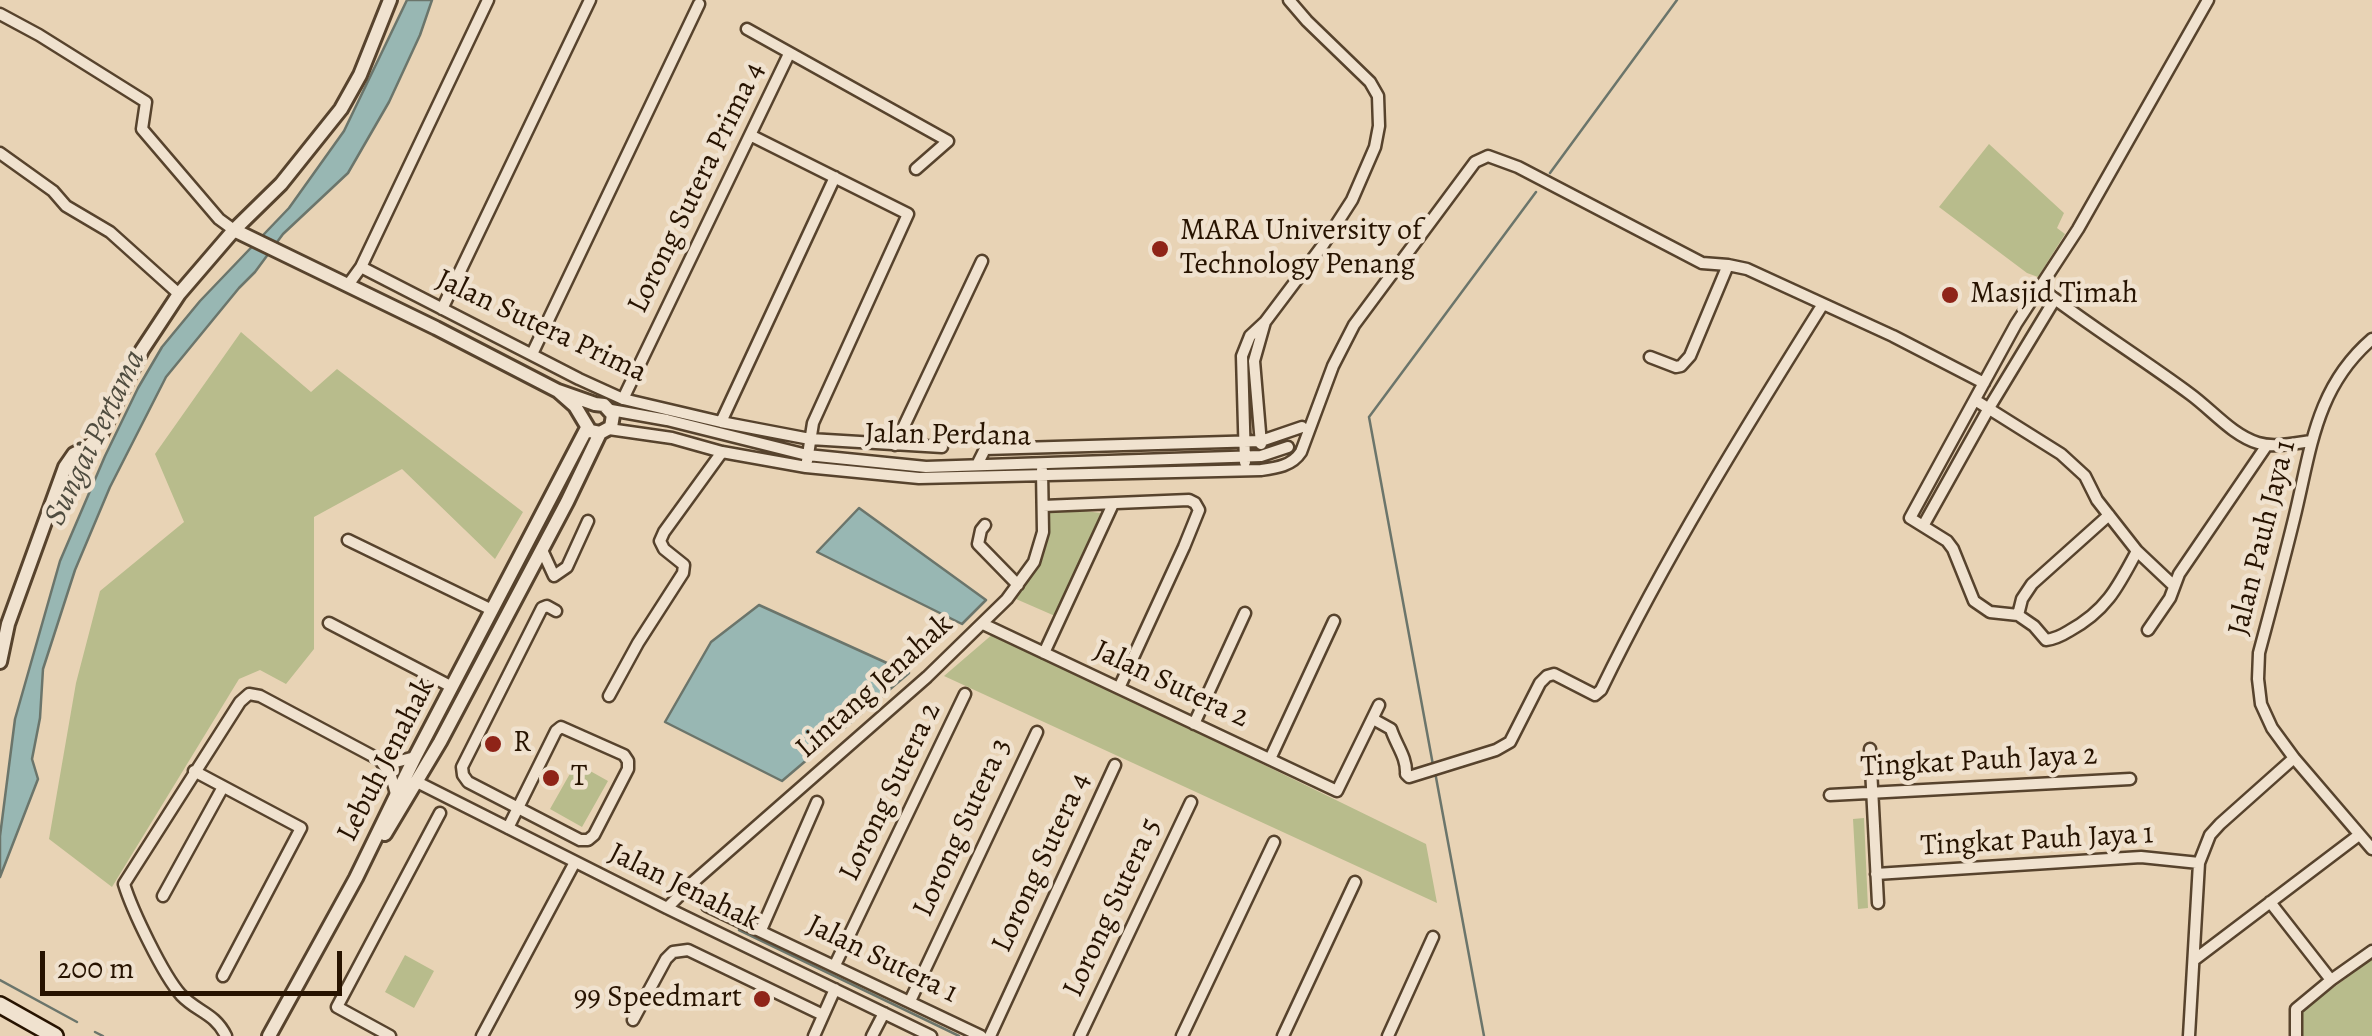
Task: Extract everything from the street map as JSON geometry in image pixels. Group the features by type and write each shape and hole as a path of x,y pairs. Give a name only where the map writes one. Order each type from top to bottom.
{"main road":[{"path":"0,1005 55,1036"}],"street":[{"path":"0,662 8,624 65,467 74,454 101,434 142,350 179,294 234,230 281,184 341,109 360,75 390,0"},
{"path":"348,285 361,268 488,0"},
{"path":"442,309 590,0"},
{"path":"1245,470 1242,356 1250,336 1265,322 1352,200 1371,159 1379,126 1375,89 1289,0"},
{"path":"2137,550 2102,608 2084,623 2046,640 2018,615 1990,612 1974,601 1947,541 1910,518 2039,287 2078,229 2208,0"},
{"path":"532,354 699,4"},
{"path":"0,14 39,34 146,102 142,129 234,230 558,391 604,404 614,418 595,427"},
{"path":"747,30 948,141 916,169"},
{"name":"Lorong Sutera Prima 4","path":"623,398 789,54"},
{"path":"750,135 908,214 813,423 807,461"},
{"path":"0,153 66,206 110,232 179,294"},
{"path":"1265,322 1254,361 1261,470 1286,465 1297,458 1354,324 1475,162 1482,157 1496,158 1702,264 1748,269 1984,383"},
{"path":"721,422 835,177"},
{"path":"895,445 982,261"},
{"path":"1650,356 1676,367 1684,364 1728,265"},
{"name":"Jalan Sutera Prima","path":"361,268 623,398 810,439 942,448"},
{"path":"2039,287 2192,395 2236,432 2268,445 2312,441"},
{"path":"1923,526 1988,408 2055,299"},
{"path":"1380,705 1372,719 1392,729 1409,777 1510,742 1540,683 1548,676 1554,674 1595,695 1601,690 1717,473 1823,304"},
{"name":"Jalan Pauh Jaya 1","path":"2372,339 2338,375 2323,405 2259,653 2261,704 2272,728 2372,850"},
{"path":"558,391 595,427"},
{"path":"1975,400 2062,454 2085,476 2097,500 2137,550 2172,586"},
{"path":"595,404 586,411 595,427"},
{"name":"Jalan Perdana","path":"611,410 666,420 807,461 926,467 1245,457 1288,447"},
{"name":"Jalan Perdana","path":"595,427 672,438 722,452 920,478 1261,470"},
{"name":"Lebuh Jenahak","path":"356,878 417,782 542,550 595,427"},
{"name":"Lebuh Jenahak","path":"356,878 492,610 595,427"},
{"path":"977,465 985,449 1261,441 1302,427"},
{"path":"2148,630 2170,598 2172,586 2268,445"},
{"path":"609,696 683,574 684,565 660,541 664,532 722,452"},
{"name":"Lintang Jenahak","path":"667,908 926,677 1018,585 1034,562 1043,532 1042,463"},
{"path":"1044,506 1188,500 1199,510 1119,688"},
{"path":"1044,653 1113,504"},
{"path":"2018,615 2032,584 2109,515"},
{"path":"554,576 566,567 588,521"},
{"path":"985,525 978,544 1018,585"},
{"path":"348,540 492,610"},
{"path":"542,550 554,576"},
{"path":"532,568 554,576"},
{"path":"508,828 516,808 556,732 562,727 624,756 628,769 588,840 580,840 516,808 463,776 462,767 542,608 547,606 556,611"},
{"path":"1194,724 1245,613"},
{"path":"1270,760 1334,621"},
{"path":"329,623 452,687"},
{"name":"Jalan Sutera 2","path":"983,624 1337,791 1372,719"},
{"path":"226,1036 220,1023 173,986 124,884 240,702 249,694 260,696 380,760 404,762 415,756"},
{"name":"Lorong Sutera 2","path":"836,966 966,694"},
{"name":"Lorong Sutera 3","path":"910,1001 1036,732"},
{"path":"1870,750 1878,903"},
{"path":"2189,1036 2200,863 2210,835 2294,758"},
{"path":"380,760 391,776 396,795"},
{"name":"Lorong Sutera 4","path":"990,1036 1116,765"},
{"path":"194,772 301,828 223,976"},
{"name":"Tingkat Pauh Jaya 2","path":"1830,795 2130,779"},
{"name":"Jalan Jenahak","path":"417,782 931,1036"},
{"path":"164,896 224,787"},
{"path":"761,930 817,802"},
{"name":"Lorong Sutera 5","path":"1080,1036 1191,802"},
{"path":"390,1036 338,1007 440,812"},
{"path":"2194,960 2359,834"},
{"path":"1182,1036 1274,842"},
{"name":"Tingkat Pauh Jaya 1","path":"1876,874 2141,857 2200,863"},
{"path":"482,1036 575,862"},
{"path":"269,1036 356,878"},
{"path":"1282,1036 1355,882"},
{"path":"2270,902 2331,980"},
{"name":"Jalan Sutera 1","path":"707,906 981,1036"},
{"path":"1388,1036 1433,937"},
{"path":"633,1020 666,959 673,952 688,950 823,1015"},
{"path":"2296,1036 2296,1009 2372,952"},
{"path":"814,1036 835,989"},
{"path":"872,1036 884,1013"}],"green space":[{"path":"1989,144 2064,213 2057,228 2065,234 2038,277 2027,273 1939,207"},
{"path":"241,332 311,392 337,369 523,512 495,559 402,469 314,517 314,649 286,684 260,670 239,679 112,887 49,839 76,683 100,591 184,522 155,454"},
{"path":"1043,506 1101,513 1055,616 1016,599 1034,562"},
{"path":"994,633 1426,844 1437,903 944,676"},
{"path":"576,763 608,781 582,827 550,809"},
{"path":"1864,818 1868,908 1858,909 1853,819"},
{"path":"405,955 434,971 414,1008 385,992"},
{"path":"2372,959 2372,1036 2301,1036 2302,1011"}],"water":[{"name":"Sungai Pertama","path":"407,0 432,0 389,102 348,173 283,234 166,377 110,487 75,570 43,669 32,759 38,779 0,877 0,836 15,719 60,561 105,456 162,347 289,208 344,131"},
{"path":"859,508 986,600 962,624 817,552"},
{"path":"759,605 909,673 782,781 665,722 711,642"}],"waterway":[{"path":"1550,173 1677,0"},
{"path":"1433,765 1369,417 1536,192"},
{"path":"1435,772 1484,1036"},
{"path":"739,930 959,1036"},
{"path":"0,980 77,1022"},
{"path":"95,1032 103,1036"}],"place":[{"name":"MARA University of Technology Penang","path":"1160,249"},
{"name":"Masjid Timah","path":"1950,295"},
{"name":"R","path":"493,744"},
{"name":"T","path":"551,778"},
{"name":"99 Speedmart","path":"762,999"}]}
